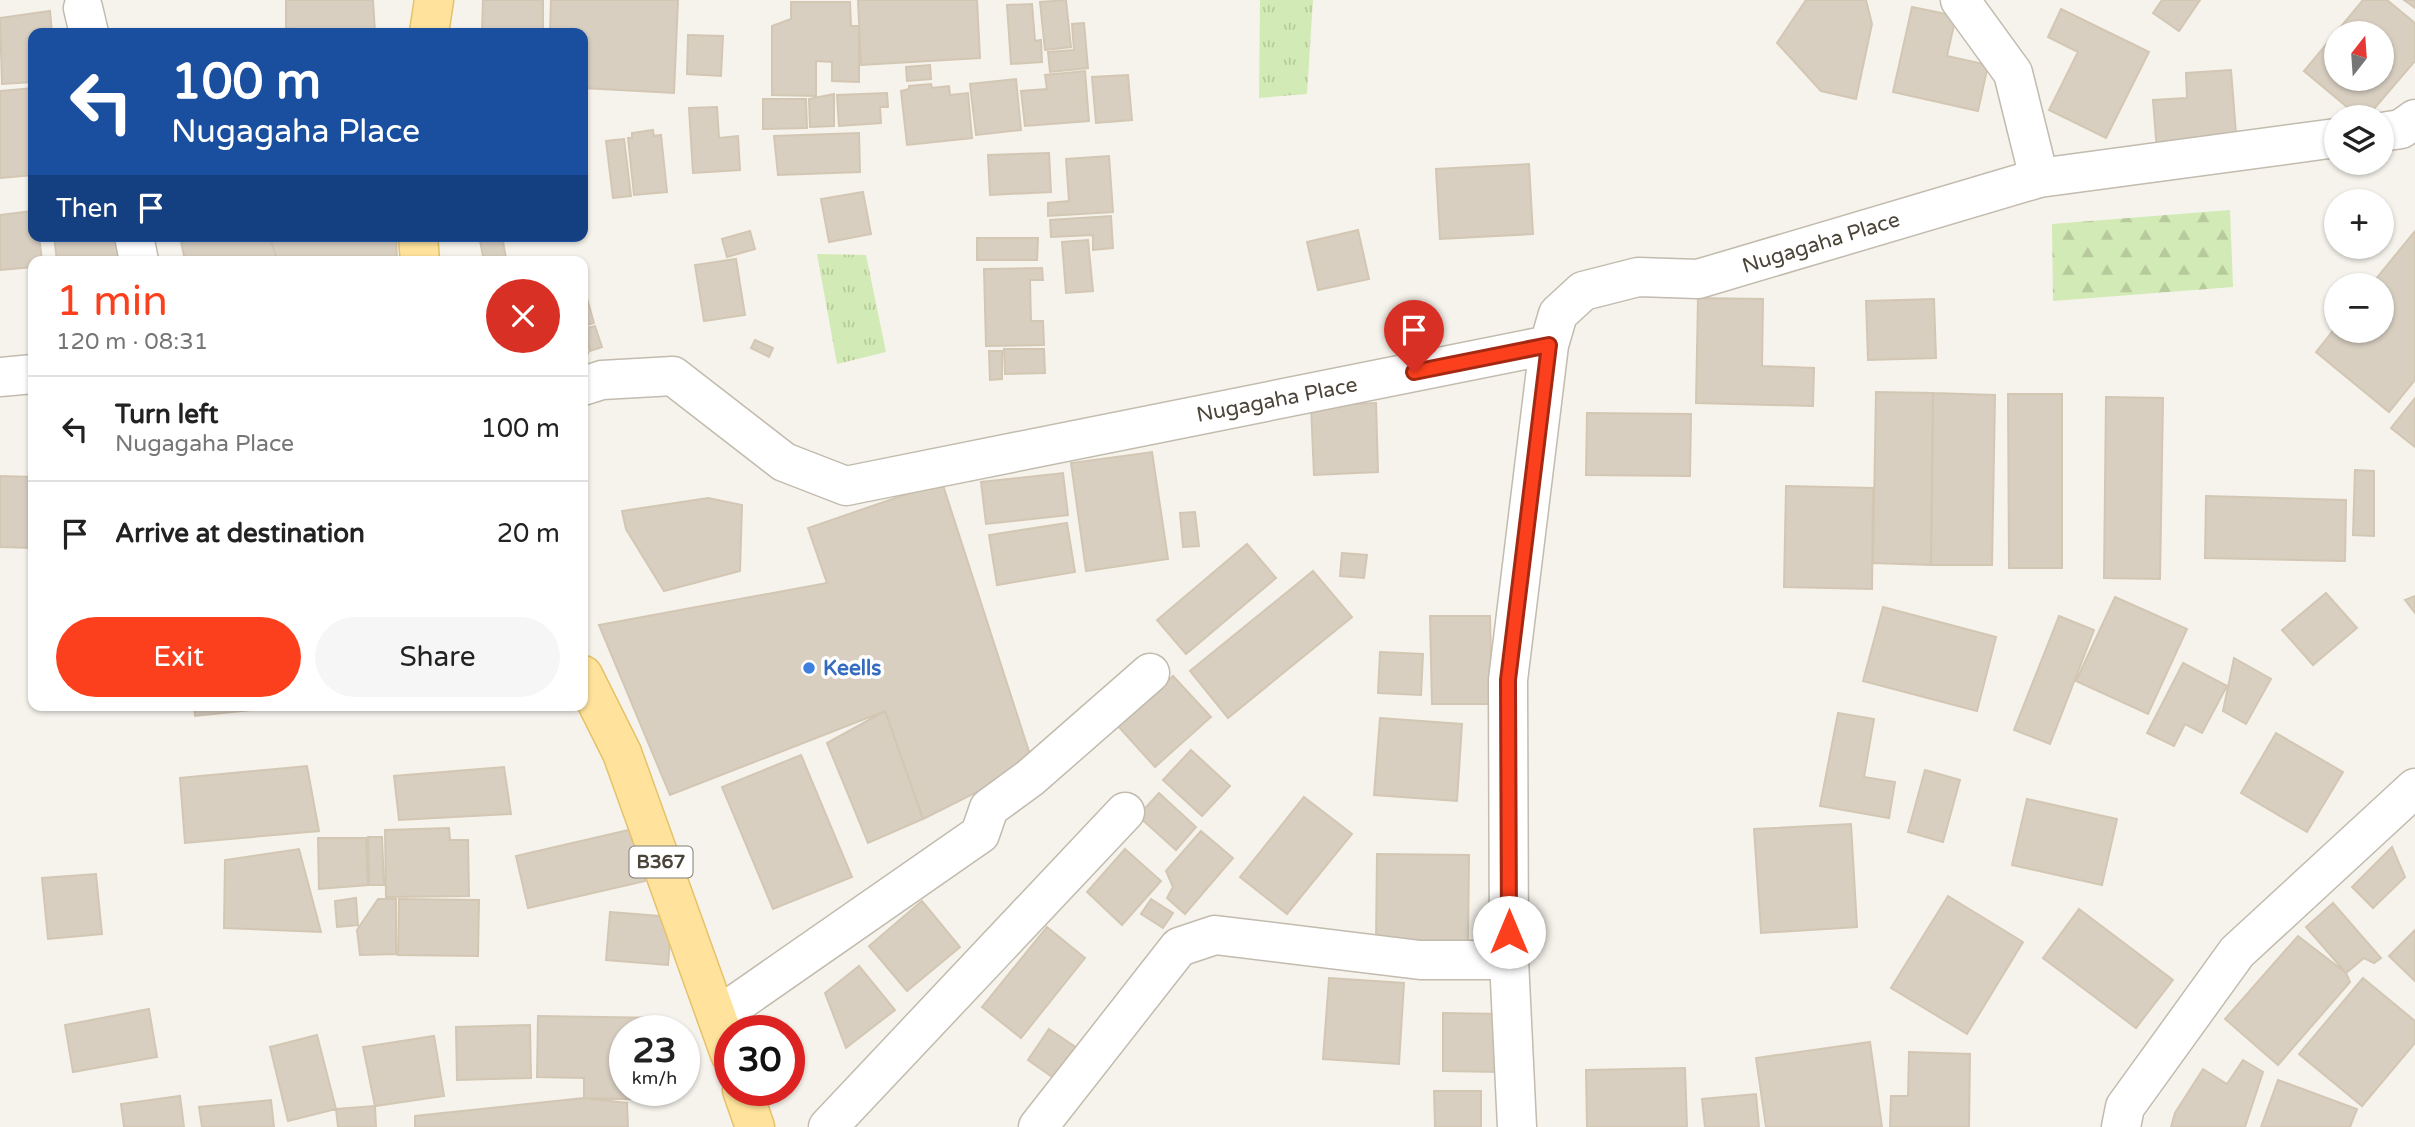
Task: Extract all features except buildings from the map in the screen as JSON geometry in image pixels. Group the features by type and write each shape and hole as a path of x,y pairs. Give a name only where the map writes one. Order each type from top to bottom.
{"main road":[{"path":"430,28 434,0"},
{"name":"B367","path":"588,684 622,753 716,1015"},
{"path":"748,1106 755,1127"}],"street":[{"path":"1960,0 2013,73 2039,177"},
{"path":"2394,130 2401,129 2415,119"},
{"name":"Nugagaha Place","path":"588,384 602,380 673,376 784,462 846,486 1549,345 1558,314 1583,291 1639,277 1698,279 2039,177 2324,140"},
{"path":"1517,1127 1509,960 1508,680 1549,345"},
{"path":"0,377 28,374"},
{"path":"720,1015 980,834 989,808 1030,778 1150,673"},
{"path":"2121,1127 2125,1107 2237,952 2415,789"},
{"path":"828,1127 1125,812"},
{"path":"1038,1127 1178,947 1215,935 1420,960 1509,960"}],"green space":[{"path":"1260,0 1313,0 1307,94 1259,98"},
{"path":"2230,210 2233,287 2053,301 2052,224"},
{"path":"817,254 866,255 886,352 837,364"}],"place":[{"name":"Keells","path":"809,668"}],"route":[{"path":"1414,372 1549,345 1508,680 1509,932"}]}
